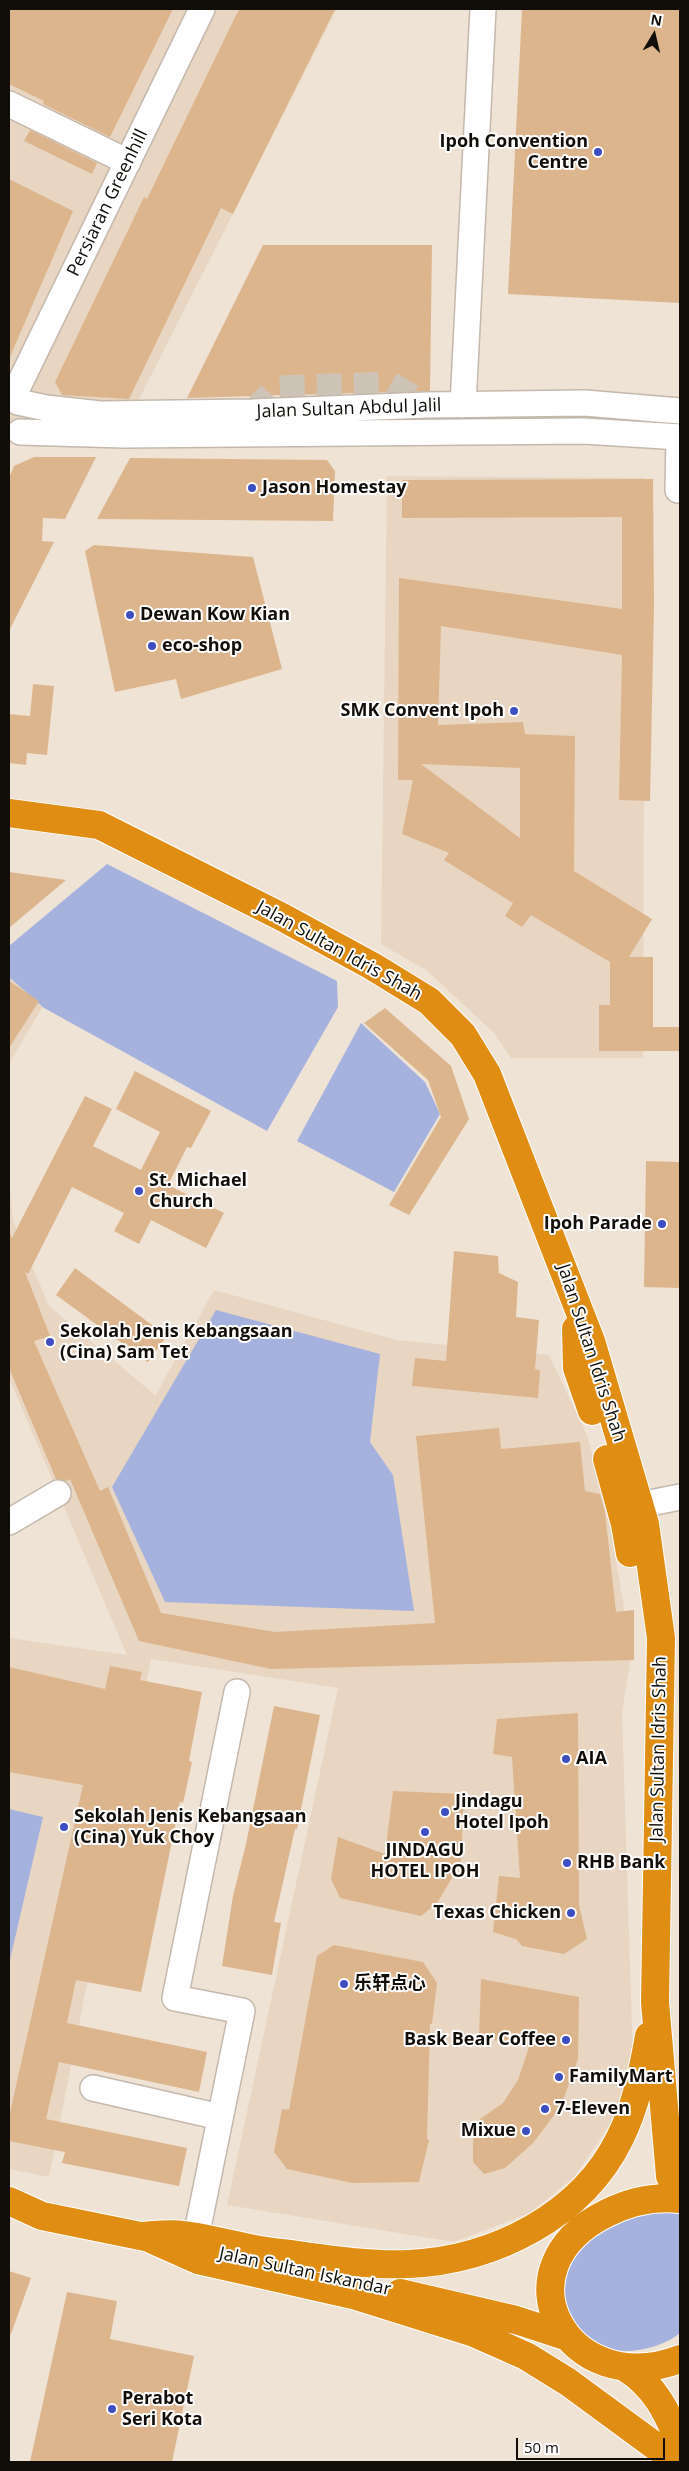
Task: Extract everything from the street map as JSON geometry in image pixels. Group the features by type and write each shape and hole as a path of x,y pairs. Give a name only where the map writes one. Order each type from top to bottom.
{"highway":[{"name":"Jalan Sultan Idris Shah","path":"9,813 99,825 282,917 372,966 428,1001 463,1036 487,1074 591,1341 640,1505 659,1615 661,1638 655,2002 670,2176 680,2198"},
{"path":"575,1300 577,1368 600,1434 625,1524 634,1582 659,1615"},
{"path":"142,2236 183,2235 278,2253 408,2264 466,2255 510,2240 548,2219 578,2196 591,2183 612,2153 635,2099 655,2002"},
{"path":"680,2198 650,2198 619,2207 591,2221 569,2240 556,2263 550,2291 552,2308 565,2336 572,2344 590,2355 626,2368 640,2376 657,2395 680,2444"},
{"name":"Jalan Sultan Iskandar","path":"9,2201 42,2216 418,2296 516,2320 565,2336"},
{"name":"Jalan Sultan Iskandar","path":"9,2220 42,2216"},
{"path":"142,2236 198,2260 354,2295 474,2333 526,2356 568,2382 677,2462"},
{"path":"626,2368 655,2367 680,2359"}],"street":[{"name":"Persiaran Greenhill","path":"13,398 202,9"},
{"path":"464,405 483,9"},
{"path":"9,104 128,162"},
{"path":"13,398 24,417 14,437"},
{"name":"Jalan Sultan Abdul Jalil","path":"13,398 46,408 100,414 585,403 680,411"},
{"name":"Jalan Sultan Abdul Jalil","path":"14,437 584,430 680,437"},
{"path":"678,490 680,437"},
{"path":"9,1522 58,1493"},
{"path":"640,1505 680,1497"},
{"path":"196,2237 242,2011 175,1998 237,1692"},
{"path":"93,2088 220,2118"}],"shaded area":[{"path":"9,9 337,9 137,403 37,398 9,447"},
{"name":"SMK Convent Ipoh","path":"387,476 645,478 643,1058 511,1058 494,1033 426,970 381,944"},
{"path":"107,864 337,981 338,1007 267,1131 44,1008 9,977 9,946"},
{"path":"9,976 43,1006 9,1064"},
{"path":"361,1023 425,1082 440,1114 394,1192 297,1141"},
{"path":"9,1178 13,1221 49,1306 155,1395 149,1407 214,1290 397,1340 549,1355 587,1435 606,1503 623,1601 630,1663 622,1712 633,2060 616,2116 574,2177 530,2213 454,2242 227,2205 338,1688 151,1659 49,2177 9,2169 9,1638 127,1655 9,1378"},
{"path":"216,1310 380,1354 370,1442 393,1475 414,1611 165,1602 112,1487"},
{"path":"9,1809 43,1817 9,1964"},
{"path":"659,2207 680,2213 680,2333 671,2339 648,2348 623,2351 599,2347 589,2341 564,2316 562,2274 568,2256 615,2220"}],"building":[{"path":"9,9 173,9 110,137 43,104 44,101 9,84"},
{"path":"239,9 335,9 233,214 221,208 129,399 62,395 55,382 144,197 147,199"},
{"name":"Ipoh Convention Centre","path":"522,9 680,9 680,303 508,294"},
{"path":"30,130 97,163 92,174 24,141"},
{"path":"9,179 73,211 9,359"},
{"path":"263,245 432,245 430,391 187,398"},
{"path":"34,457 96,457 65,519 43,518 42,541 54,542 9,631 9,478 14,466"},
{"path":"130,458 327,460 335,471 333,521 97,519"},
{"path":"653,479 654,606 650,801 619,800 622,655 441,626 438,725 523,722 525,734 575,736 574,871 652,919 629,957 653,957 653,1027 680,1027 680,1051 599,1051 599,1005 610,1005 610,962 531,915 522,927 505,916 513,903 444,860 449,853 402,834 413,780 398,780 399,578 622,609 622,517 402,518 402,480","holes":["421,764 520,768 520,838"]},
{"path":"94,545 253,557 282,669 181,699 176,679 115,692 85,551"},
{"path":"33,684 54,686 47,755 27,753 26,765 9,763 9,714 30,716"},
{"path":"9,872 66,880 9,928"},
{"path":"9,981 39,1001 9,1048"},
{"path":"385,1008 451,1066 469,1119 409,1215 389,1205 441,1117 428,1080 364,1023"},
{"path":"135,1071 211,1111 191,1148 187,1147 168,1185 224,1213 206,1248 151,1220 139,1244 114,1231 124,1213 72,1187 28,1274 25,1272 50,1336 34,1341 100,1491 108,1487 161,1613 275,1632 435,1623 416,1436 499,1428 501,1449 580,1442 585,1491 600,1494 605,1512 616,1612 634,1610 634,1660 271,1669 139,1641 70,1479 66,1481 56,1479 9,1368 9,1232 12,1238 85,1096 112,1109 93,1146 141,1170 160,1132 116,1109"},
{"name":"Ipoh Parade","path":"646,1161 680,1162 680,1288 644,1287"},
{"path":"454,1251 498,1256 499,1273 518,1282 516,1317 539,1320 535,1369 540,1370 538,1398 412,1386 415,1358 446,1361"},
{"path":"75,1268 167,1336 148,1362 56,1295"},
{"path":"110,1666 142,1672 140,1680 202,1692 189,1761 192,1762 183,1803 180,1802 141,1992 76,1980 67,2023 207,2052 199,2092 59,2062 46,2119 187,2148 179,2186 62,2163 65,2152 9,2141 9,2117 83,1785 9,1772 9,1667 105,1689"},
{"path":"274,1706 320,1715 297,1829 295,1829 274,1922 281,1923 272,1975 222,1966 233,1896 246,1844"},
{"path":"578,1713 579,1905 587,1939 564,1954 522,1946 516,1939 493,1932 499,1876 520,1878 512,1757 493,1754 497,1719"},
{"path":"393,1791 464,1794 461,1863 437,1903 421,1916 340,1898 331,1879 338,1837 385,1854"},
{"path":"334,1945 423,1962 437,1983 432,2024 430,2024 427,2139 429,2140 419,2182 352,2183 287,2169 274,2152 282,2109 289,2110 317,1956"},
{"path":"481,1979 579,1997 578,2059 561,2106 533,2143 505,2168 484,2174 473,2162 473,2124 503,2103 518,2080 529,2047 479,2037"},
{"path":"9,2271 31,2278 11,2334 9,2333"},
{"name":"Perabot Seri Kota","path":"67,2292 117,2301 110,2339 194,2356 172,2462 30,2462"}],"tunnel":[{"path":"253,412 276,388 390,384 427,405"}],"place":[{"name":"Ipoh Convention Centre","path":"598,152"},
{"name":"Jason Homestay","path":"252,488"},
{"name":"Dewan Kow Kian","path":"130,615"},
{"name":"eco-shop","path":"152,646"},
{"name":"SMK Convent Ipoh","path":"514,711"},
{"name":"St. Michael Church","path":"139,1191"},
{"name":"Ipoh Parade","path":"662,1224"},
{"name":"Sekolah Jenis Kebangsaan (Cina) Sam Tet","path":"50,1342"},
{"name":"AIA","path":"566,1759"},
{"name":"Jindagu Hotel Ipoh","path":"445,1812"},
{"name":"Sekolah Jenis Kebangsaan (Cina) Yuk Choy","path":"64,1827"},
{"name":"JINDAGU HOTEL IPOH","path":"425,1832"},
{"name":"RHB Bank","path":"567,1863"},
{"name":"Texas Chicken","path":"571,1913"},
{"name":"乐轩点心","path":"344,1984"},
{"name":"Bask Bear Coffee","path":"566,2040"},
{"name":"FamilyMart","path":"559,2077"},
{"name":"7-Eleven","path":"545,2109"},
{"name":"Mixue","path":"526,2131"},
{"name":"Perabot Seri Kota","path":"112,2409"}]}
